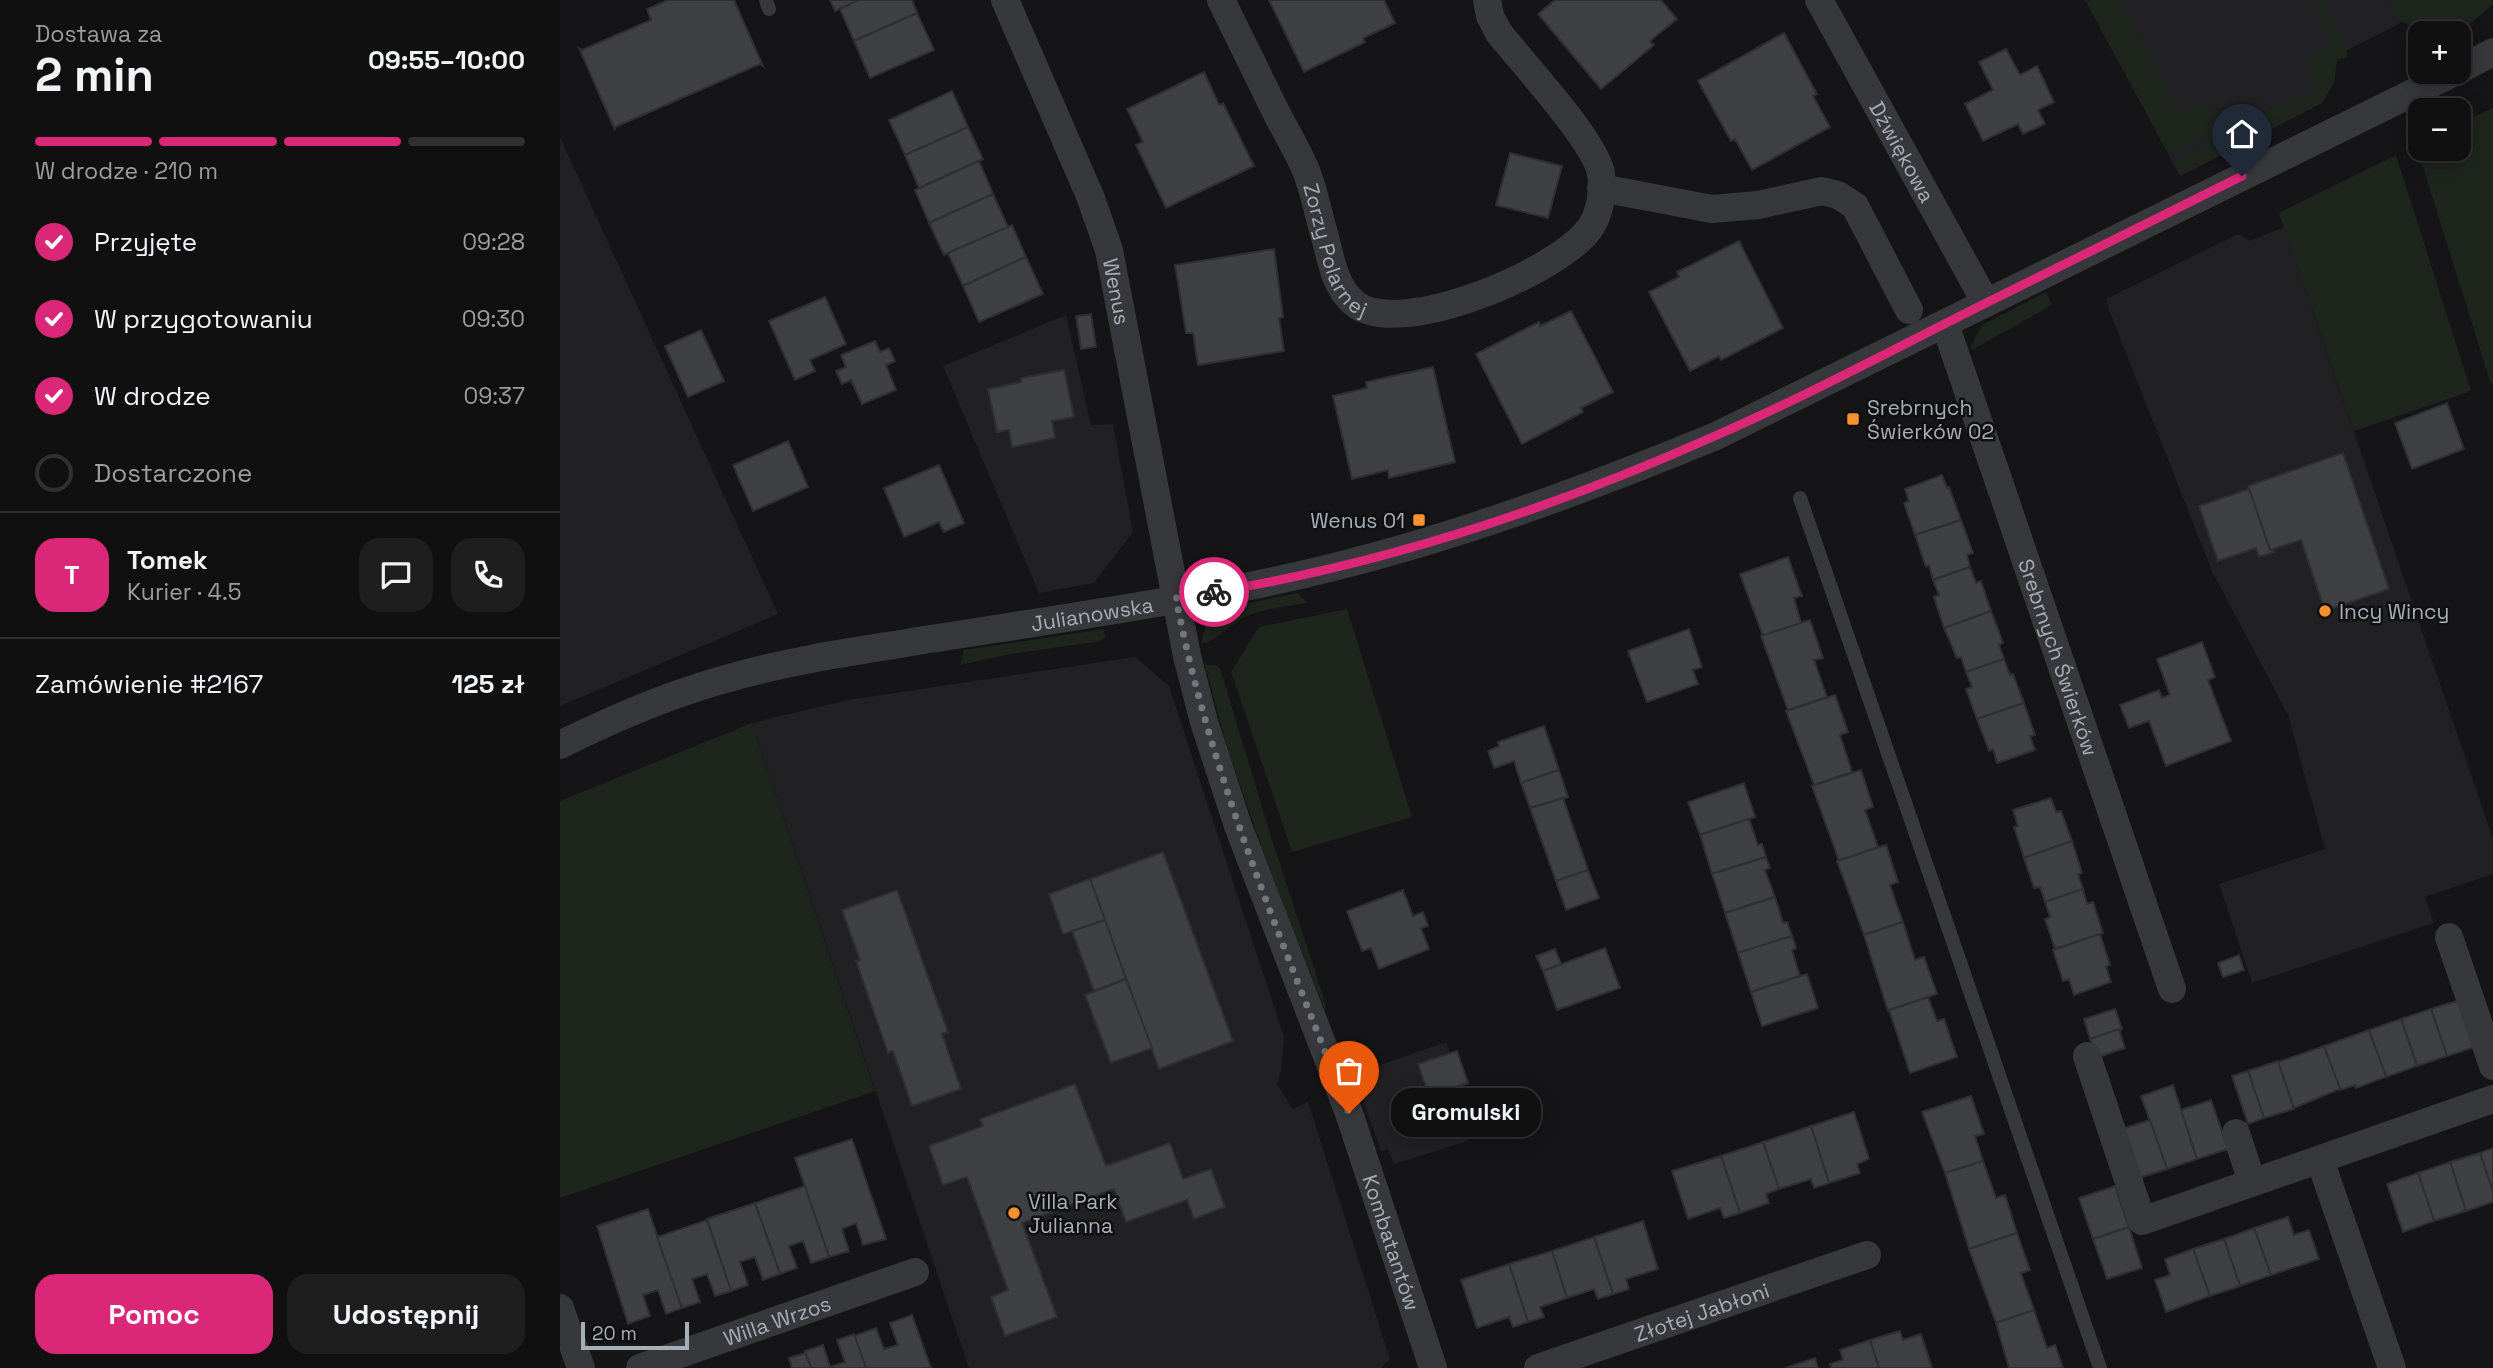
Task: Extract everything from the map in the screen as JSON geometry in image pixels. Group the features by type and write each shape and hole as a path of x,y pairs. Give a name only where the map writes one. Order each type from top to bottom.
{"street":[{"name":"Wenus","path":"1005,0 1090,196 1108,250 1176,598"},
{"name":"Zorzy Polarnej","path":"1221,0 1307,174 1335,274 1343,292 1355,305 1369,313 1397,315 1456,303 1502,286 1538,268 1579,241 1592,225 1601,202 1601,172 1586,141 1499,33 1490,16 1487,0"},
{"name":"Dźwiękowa","path":"1819,0 1986,303"},
{"name":"Julianowska","path":"2471,64 2493,52"},
{"name":"Julianowska","path":"560,745 659,700 739,675 826,656 1297,576 1415,546 1522,512 1716,436 2431,84"},
{"path":"1601,188 1712,209 1758,205 1822,191 1838,195 1855,206 1909,310"},
{"name":"Srebrnych Świerków","path":"1945,324 2172,989"},
{"name":"Kombatantów","path":"1176,598 1204,722 1238,826 1349,1113 1433,1368"},
{"path":"2449,937 2493,1066"},
{"path":"2087,1056 2142,1221 2493,1099"},
{"path":"2236,1133 2252,1182"},
{"path":"2320,1160 2392,1368"},
{"name":"Złotej Jabłoni","path":"1538,1368 1867,1255"},
{"name":"Willa Wrzos","path":"640,1368 915,1272"},
{"path":"560,1308 581,1368"}],"lane":[{"path":"1800,498 2099,1368"}],"shaded area":[{"path":"2085,0 2493,0 2493,4 2471,23 2405,21 2347,50 2347,58 2337,59 2334,83 2322,103 2180,176"},
{"path":"2085,0 2120,0 2181,114 2205,103 2213,106 2224,131 2317,88 2306,63 2309,54 2334,44 2313,0 2324,0 2347,50 2347,58 2337,59 2334,83 2322,103 2180,176 2173,162 2211,141 2209,134 2169,154"},
{"path":"2388,0 2493,0 2493,4 2471,23 2408,21 2408,24 2395,14"},
{"path":"2493,108 2491,384 2421,161 2471,161 2471,118"},
{"path":"560,137 778,614 560,706"},
{"path":"2396,155 2471,391 2354,431 2279,213"},
{"name":"Incy Wincy","path":"2284,227 2493,839 2493,874 2425,897 2434,923 2252,983 2219,884 2325,849 2288,715 2212,571 2106,299 2238,234 2250,241"},
{"path":"2046,292 2052,305 1972,350 1982,325"},
{"path":"1066,315 1091,425 1113,424 1133,532 1094,583 1039,593 943,366"},
{"path":"1298,593 1307,603 1254,613 1214,639 1201,644 1207,624 1217,614 1239,606"},
{"path":"1347,609 1412,817 1292,852 1231,672 1259,627"},
{"path":"1104,629 1105,637 1101,641 1011,654 960,665 964,650"},
{"path":"1135,657 1169,686 1284,1037 1277,1084 1293,1109 1308,1102 1390,1359 1381,1368 969,1368 752,723 848,700"},
{"path":"1205,665 1220,668 1326,1005 1325,1010 1272,876 1228,751"},
{"path":"752,723 875,1091 560,1198 560,801"},
{"path":"1446,1042 1450,1053 1457,1051 1468,1083 1456,1087 1468,1141 1394,1164 1388,1149 1381,1151 1354,1074"}],"building":[{"path":"668,0 734,0 763,66 760,64 615,127 615,130 579,48 582,50 651,20 647,9"},
{"path":"830,0 859,0 835,11"},
{"path":"859,0 912,0 917,13 854,41 840,9"},
{"path":"1269,0 1384,0 1395,23 1363,38 1365,42 1304,72"},
{"path":"1555,0 1661,0 1677,19 1650,41 1654,45 1601,89 1538,14"},
{"path":"917,13 934,50 870,78 854,41"},
{"path":"1784,33 1817,94 1813,96 1830,127 1752,170 1735,139 1731,141 1698,81"},
{"path":"2006,49 2020,75 2037,66 2054,102 2038,110 2045,124 2023,134 2018,124 1983,141 1965,104 1993,90 1979,62"},
{"path":"1204,72 1219,105 1223,103 1254,166 1166,208 1136,145 1143,142 1127,109"},
{"path":"952,91 968,127 905,155 889,120"},
{"path":"968,127 983,159 919,188 905,155"},
{"path":"1510,153 1562,166 1548,218 1496,205"},
{"path":"979,161 993,194 929,223 915,190"},
{"path":"993,194 1008,227 944,255 929,223"},
{"path":"1012,225 1026,257 963,286 948,253"},
{"path":"1739,241 1783,328 1721,360 1719,356 1690,371 1649,292 1679,277 1677,272"},
{"path":"1274,249 1283,317 1279,318 1284,351 1198,365 1193,333 1186,333 1175,265"},
{"path":"1026,257 1043,294 979,322 963,286"},
{"path":"825,297 846,344 810,360 815,371 795,380 769,321"},
{"path":"1571,311 1613,392 1581,408 1583,412 1522,444 1476,354 1539,322 1540,326"},
{"path":"1091,314 1096,347 1081,349 1076,316"},
{"path":"701,330 724,381 688,397 665,346"},
{"path":"875,341 880,352 889,348 895,361 886,365 896,390 862,404 851,380 842,384 836,371 846,367 841,355"},
{"path":"1433,367 1455,462 1389,478 1388,470 1352,479 1333,396 1367,388 1366,382"},
{"path":"1064,370 1074,417 1052,421 1055,438 1012,447 1009,430 997,432 988,389 1021,382 1021,378"},
{"path":"2447,403 2464,449 2412,469 2395,423"},
{"path":"788,441 808,487 753,511 733,465"},
{"path":"2343,453 2389,589 2325,611 2301,540 2270,550 2248,486"},
{"path":"939,465 964,523 944,532 939,522 904,537 884,488"},
{"path":"1942,475 1961,520 1915,535 1904,503 1909,501 1905,489"},
{"path":"2249,489 2270,550 2273,549 2274,552 2259,557 2256,548 2218,561 2199,506"},
{"path":"1961,520 1973,553 1967,555 1970,567 1933,580 1915,535"},
{"path":"1788,557 1802,596 1794,598 1801,623 1763,636 1740,574"},
{"path":"1970,567 1976,583 1981,581 1991,611 1944,628 1934,597 1939,595 1933,580"},
{"path":"1991,611 2003,643 1999,645 2004,659 1966,672 1961,657 1957,658 1944,628"},
{"path":"1810,620 1823,658 1814,660 1827,697 1788,710 1761,636"},
{"path":"1689,629 1702,667 1693,670 1698,684 1647,702 1628,651"},
{"path":"2202,642 2215,677 2208,680 2231,741 2166,766 2149,721 2129,728 2120,705 2159,690 2162,698 2170,695 2157,659"},
{"path":"2004,659 2024,703 1977,719 1966,689 1972,687 1966,672"},
{"path":"1835,695 1848,732 1840,735 1852,772 1814,785 1786,711"},
{"path":"2024,703 2035,735 2030,736 2035,750 1997,763 1993,749 1989,751 1977,719"},
{"path":"1544,726 1559,770 1521,783 1514,761 1494,768 1488,751 1499,746 1498,742"},
{"path":"1559,770 1568,797 1530,808 1521,783"},
{"path":"1861,770 1873,807 1865,810 1878,847 1839,861 1812,786"},
{"path":"1744,783 1755,817 1700,835 1688,802"},
{"path":"1563,798 1588,870 1556,881 1530,808"},
{"path":"2051,798 2056,812 2061,811 2072,841 2024,858 2014,827 2018,826 2013,810"},
{"path":"1749,819 1758,845 1762,844 1766,857 1712,874 1700,835"},
{"path":"2072,841 2082,873 2078,874 2083,889 2045,902 2040,887 2034,888 2024,858"},
{"path":"1886,845 1898,882 1890,885 1903,922 1864,935 1837,861"},
{"path":"1163,852 1233,1041 1159,1069 1090,879"},
{"path":"1766,857 1770,868 1765,870 1775,897 1725,913 1712,874"},
{"path":"1588,870 1599,898 1566,910 1556,881"},
{"path":"1090,879 1105,920 1063,934 1049,894"},
{"path":"2083,889 2087,904 2093,902 2103,933 2055,949 2045,919 2050,917 2045,902"},
{"path":"897,890 948,1032 942,1034 961,1089 912,1106 893,1051 888,1053 856,961 860,960 842,910"},
{"path":"1403,890 1413,916 1423,912 1428,926 1421,928 1429,949 1379,969 1371,948 1362,951 1347,911"},
{"path":"1775,897 1783,923 1787,922 1792,936 1738,953 1725,913"},
{"path":"1105,920 1126,979 1094,991 1072,931"},
{"path":"1903,922 1915,960 1924,957 1937,994 1888,1011 1864,935"},
{"path":"2100,934 2110,965 2106,966 2111,982 2074,995 2069,979 2063,981 2053,950"},
{"path":"1792,936 1796,948 1792,950 1800,976 1751,992 1738,953"},
{"path":"1605,948 1620,988 1557,1010 1543,971"},
{"path":"1555,949 1561,964 1543,971 1536,956"},
{"path":"2239,955 2244,970 2223,977 2218,963"},
{"path":"1807,974 1818,1008 1762,1026 1751,992"},
{"path":"1126,979 1152,1048 1111,1063 1085,995"},
{"path":"1928,997 1937,1021 1944,1019 1957,1057 1910,1073 1889,1010"},
{"path":"2463,999 2478,1046 2447,1056 2431,1009"},
{"path":"2115,1009 2122,1029 2090,1039 2084,1019"},
{"path":"2431,1009 2447,1056 2417,1066 2401,1019"},
{"path":"2401,1019 2417,1066 2386,1077 2369,1030"},
{"path":"2119,1029 2125,1048 2098,1057 2090,1039"},
{"path":"2369,1030 2386,1077 2356,1088 2355,1085 2340,1090 2324,1046"},
{"path":"2324,1046 2340,1089 2294,1108 2278,1062"},
{"path":"1457,1051 1468,1083 1429,1096 1418,1064"},
{"path":"2278,1061 2294,1109 2264,1118 2248,1071"},
{"path":"2248,1071 2264,1118 2248,1124 2232,1076"},
{"name":"Villa Park Julianna","path":"1075,1084 1106,1166 1170,1143 1183,1179 1211,1169 1225,1207 1194,1219 1187,1200 1126,1222 1114,1189 1022,1223 1057,1317 1005,1336 991,1297 1008,1290 967,1177 943,1185 929,1146 983,1126 980,1119"},
{"path":"2173,1085 2197,1159 2167,1169 2141,1096"},
{"path":"1971,1096 1984,1134 1975,1136 1983,1161 1945,1173 1922,1112"},
{"path":"2211,1100 2228,1149 2197,1159 2181,1110"},
{"path":"1854,1112 1869,1159 1857,1164 1860,1173 1829,1183 1811,1126"},
{"path":"2150,1120 2167,1169 2136,1179 2119,1130"},
{"path":"1811,1126 1829,1183 1814,1188 1811,1179 1779,1189 1763,1142"},
{"path":"852,1139 886,1239 863,1245 856,1223 842,1229 849,1251 829,1257 795,1158"},
{"path":"1763,1142 1779,1189 1766,1194 1769,1203 1740,1213 1721,1156"},
{"path":"2493,1148 2493,1192 2480,1153"},
{"path":"2480,1153 2493,1192 2493,1202 2466,1211 2450,1162"},
{"path":"1721,1156 1740,1213 1724,1218 1720,1208 1688,1219 1672,1171"},
{"path":"1983,1161 1996,1198 2005,1195 2017,1233 1969,1249 1945,1173"},
{"path":"2450,1162 2466,1211 2434,1221 2418,1173"},
{"path":"2418,1173 2434,1221 2403,1232 2387,1184"},
{"path":"805,1186 829,1257 811,1263 803,1241 789,1246 797,1268 780,1274 755,1203"},
{"path":"2115,1186 2129,1227 2093,1239 2079,1198"},
{"path":"755,1203 780,1274 763,1280 755,1257 740,1262 748,1285 731,1291 707,1219"},
{"path":"648,1209 682,1308 666,1314 658,1290 643,1295 650,1316 628,1324 597,1226"},
{"path":"2288,1217 2294,1235 2309,1230 2319,1259 2271,1275 2254,1228"},
{"path":"707,1220 731,1291 715,1296 707,1274 692,1279 700,1302 682,1308 657,1237"},
{"path":"1643,1221 1658,1269 1626,1279 1629,1289 1613,1294 1594,1237"},
{"path":"2129,1227 2142,1268 2107,1279 2093,1239"},
{"path":"2254,1228 2271,1275 2240,1286 2224,1239"},
{"path":"2017,1233 2030,1270 2021,1273 2034,1310 1996,1323 1969,1249"},
{"path":"1594,1237 1613,1294 1598,1299 1594,1289 1567,1298 1552,1251"},
{"path":"2224,1239 2240,1286 2210,1296 2193,1249"},
{"path":"2193,1249 2210,1296 2166,1312 2155,1280 2170,1275 2165,1259"},
{"path":"1552,1251 1567,1298 1540,1307 1544,1317 1528,1322 1509,1264"},
{"path":"1509,1264 1528,1322 1513,1327 1509,1317 1477,1328 1461,1280"},
{"path":"2034,1310 2047,1348 2055,1345 2063,1368 2009,1368 1996,1323"},
{"path":"912,1315 931,1368 866,1368 854,1336 876,1328 884,1349 898,1345 890,1323"},
{"path":"1900,1331 1903,1340 1921,1334 1932,1368 1879,1368 1870,1340"},
{"path":"854,1334 866,1368 811,1368 805,1351 823,1345 830,1367 845,1362 837,1340"},
{"path":"1870,1340 1879,1368 1832,1368 1830,1364 1843,1360 1840,1350"},
{"path":"805,1353 811,1368 792,1368 789,1358"},
{"path":"1815,1358 1818,1368 1785,1368"}],"way so far":[{"path":"1214,592 1176,598 1204,722 1238,826 1349,1113"}],"place":[{"name":"Srebrnych Świerków 02","path":"1853,419"},
{"name":"Wenus 01","path":"1419,520"},
{"name":"Incy Wincy","path":"2325,611"},
{"name":"Gromulski","path":"1349,1113"},
{"name":"Villa Park Julianna","path":"1014,1213"}],"route":[{"path":"1214,592 1297,576 1402,550 1599,484 1716,436 1829,382 2242,176"}]}
